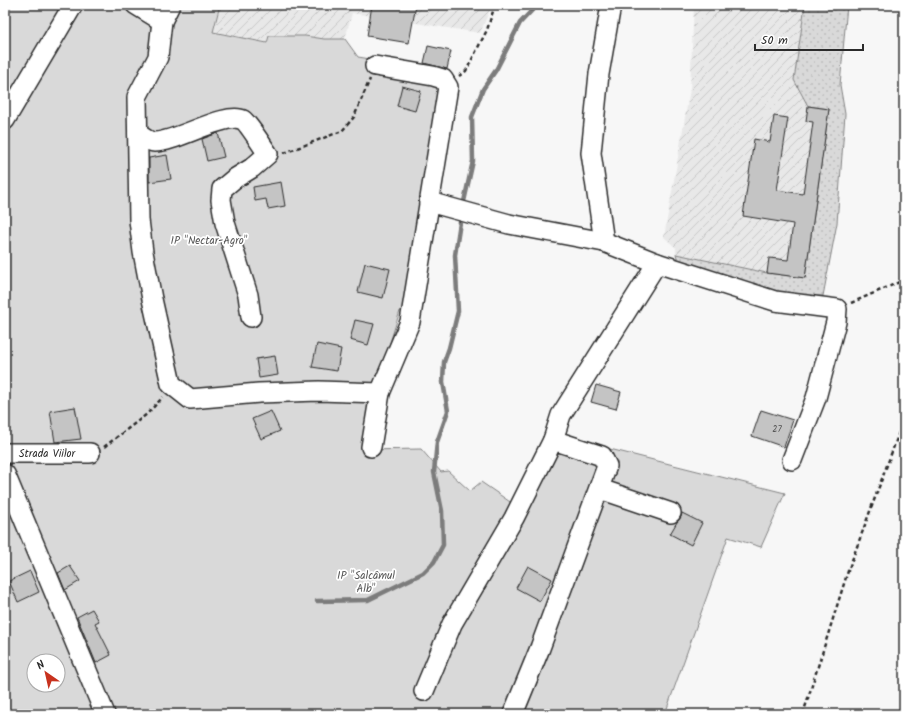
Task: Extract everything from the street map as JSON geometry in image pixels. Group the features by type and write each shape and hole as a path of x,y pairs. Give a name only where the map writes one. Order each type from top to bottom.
{"street":[{"path":"5,120 73,5"},
{"path":"136,5 166,13 158,58 137,97 139,220 142,246 152,299 172,384 190,400 259,393 319,391 380,393"},
{"path":"604,242 592,153 599,74 611,5"},
{"path":"371,447 380,393 410,322 448,87 443,79 433,76 375,66"},
{"path":"138,134 153,142 166,140 226,119 237,118 244,120 268,154 252,168 234,179 222,189 221,200 225,223 248,295 251,317"},
{"path":"429,202 508,224 604,242 657,263 775,301 837,308 836,322 816,398 792,460"},
{"path":"424,691 452,624 514,518 553,440 561,415 657,263"},
{"path":"513,714 540,648 600,489 607,466 602,456 553,440"},
{"name":"Strada Viilor","path":"5,453 90,453"},
{"path":"5,474 105,714"},
{"path":"600,489 670,513"}],"path":[{"path":"443,79 458,78 466,71 487,30 495,5"},
{"path":"268,154 279,154 342,131 354,117 375,66"},
{"path":"837,308 904,280"},
{"path":"90,453 98,452 147,414 164,396 172,384"},
{"path":"803,714 848,571 904,419"}],"shaded area":[{"path":"220,5 492,5 480,33 352,13 345,39 324,39 305,36 269,36 267,43 213,32"},
{"path":"694,5 805,5 794,80 829,109 805,278 767,273 676,254 676,248 664,237 690,89"}],"green space":[{"path":"5,5 220,5 213,32 267,43 269,36 305,36 324,39 345,39 358,57 383,61 436,84 440,88 416,224 423,223 406,311 400,311 387,352 366,450 421,449 441,472 448,471 470,491 481,482 516,506 550,434 785,493 761,547 728,537 665,714 5,714"},
{"path":"805,5 847,5 840,85 845,114 837,223 823,296 788,297 679,264 676,254 767,273 805,278 829,109 808,106 794,80"}],"building":[{"path":"372,5 416,5 409,43 367,36"},
{"path":"428,46 451,51 447,69 424,63"},
{"path":"402,86 421,91 415,111 397,106"},
{"path":"808,106 829,109 805,278 767,273 769,258 788,260 793,224 743,216 754,139 770,142 774,116 788,118 777,190 803,194 813,122 806,121"},
{"path":"218,133 224,157 207,161 202,139"},
{"path":"167,155 171,179 149,182 149,158"},
{"path":"281,182 285,206 268,209 266,199 255,201 253,187"},
{"path":"365,263 390,269 383,298 358,292"},
{"path":"355,320 374,324 368,345 350,340"},
{"path":"317,344 341,349 337,371 312,367"},
{"path":"275,356 278,375 259,378 256,359"},
{"path":"596,385 621,392 616,409 591,402"},
{"path":"75,407 81,439 55,442 50,411"},
{"path":"761,410 793,420 784,447 752,436"},
{"path":"271,411 280,431 261,439 252,419"},
{"path":"682,513 702,523 691,545 670,534"},
{"path":"70,566 80,581 65,590 58,573"},
{"path":"528,566 552,579 540,601 516,588"},
{"path":"30,571 39,592 18,602 9,581"},
{"path":"92,609 99,621 95,623 111,655 96,663 77,617"}],"waterway":[{"path":"463,206 473,161 472,117 483,89 496,70 520,23 537,5"},
{"path":"317,601 368,600 423,573 434,562 443,545 442,511 434,472 437,442 448,411 443,382 444,362 458,311 455,255 461,216"}],"park label":[{"name":"IP \"Nectar-Agro\"","path":"209,240"},
{"name":"IP \"Salcâmul Alb\"","path":"366,581"}]}
